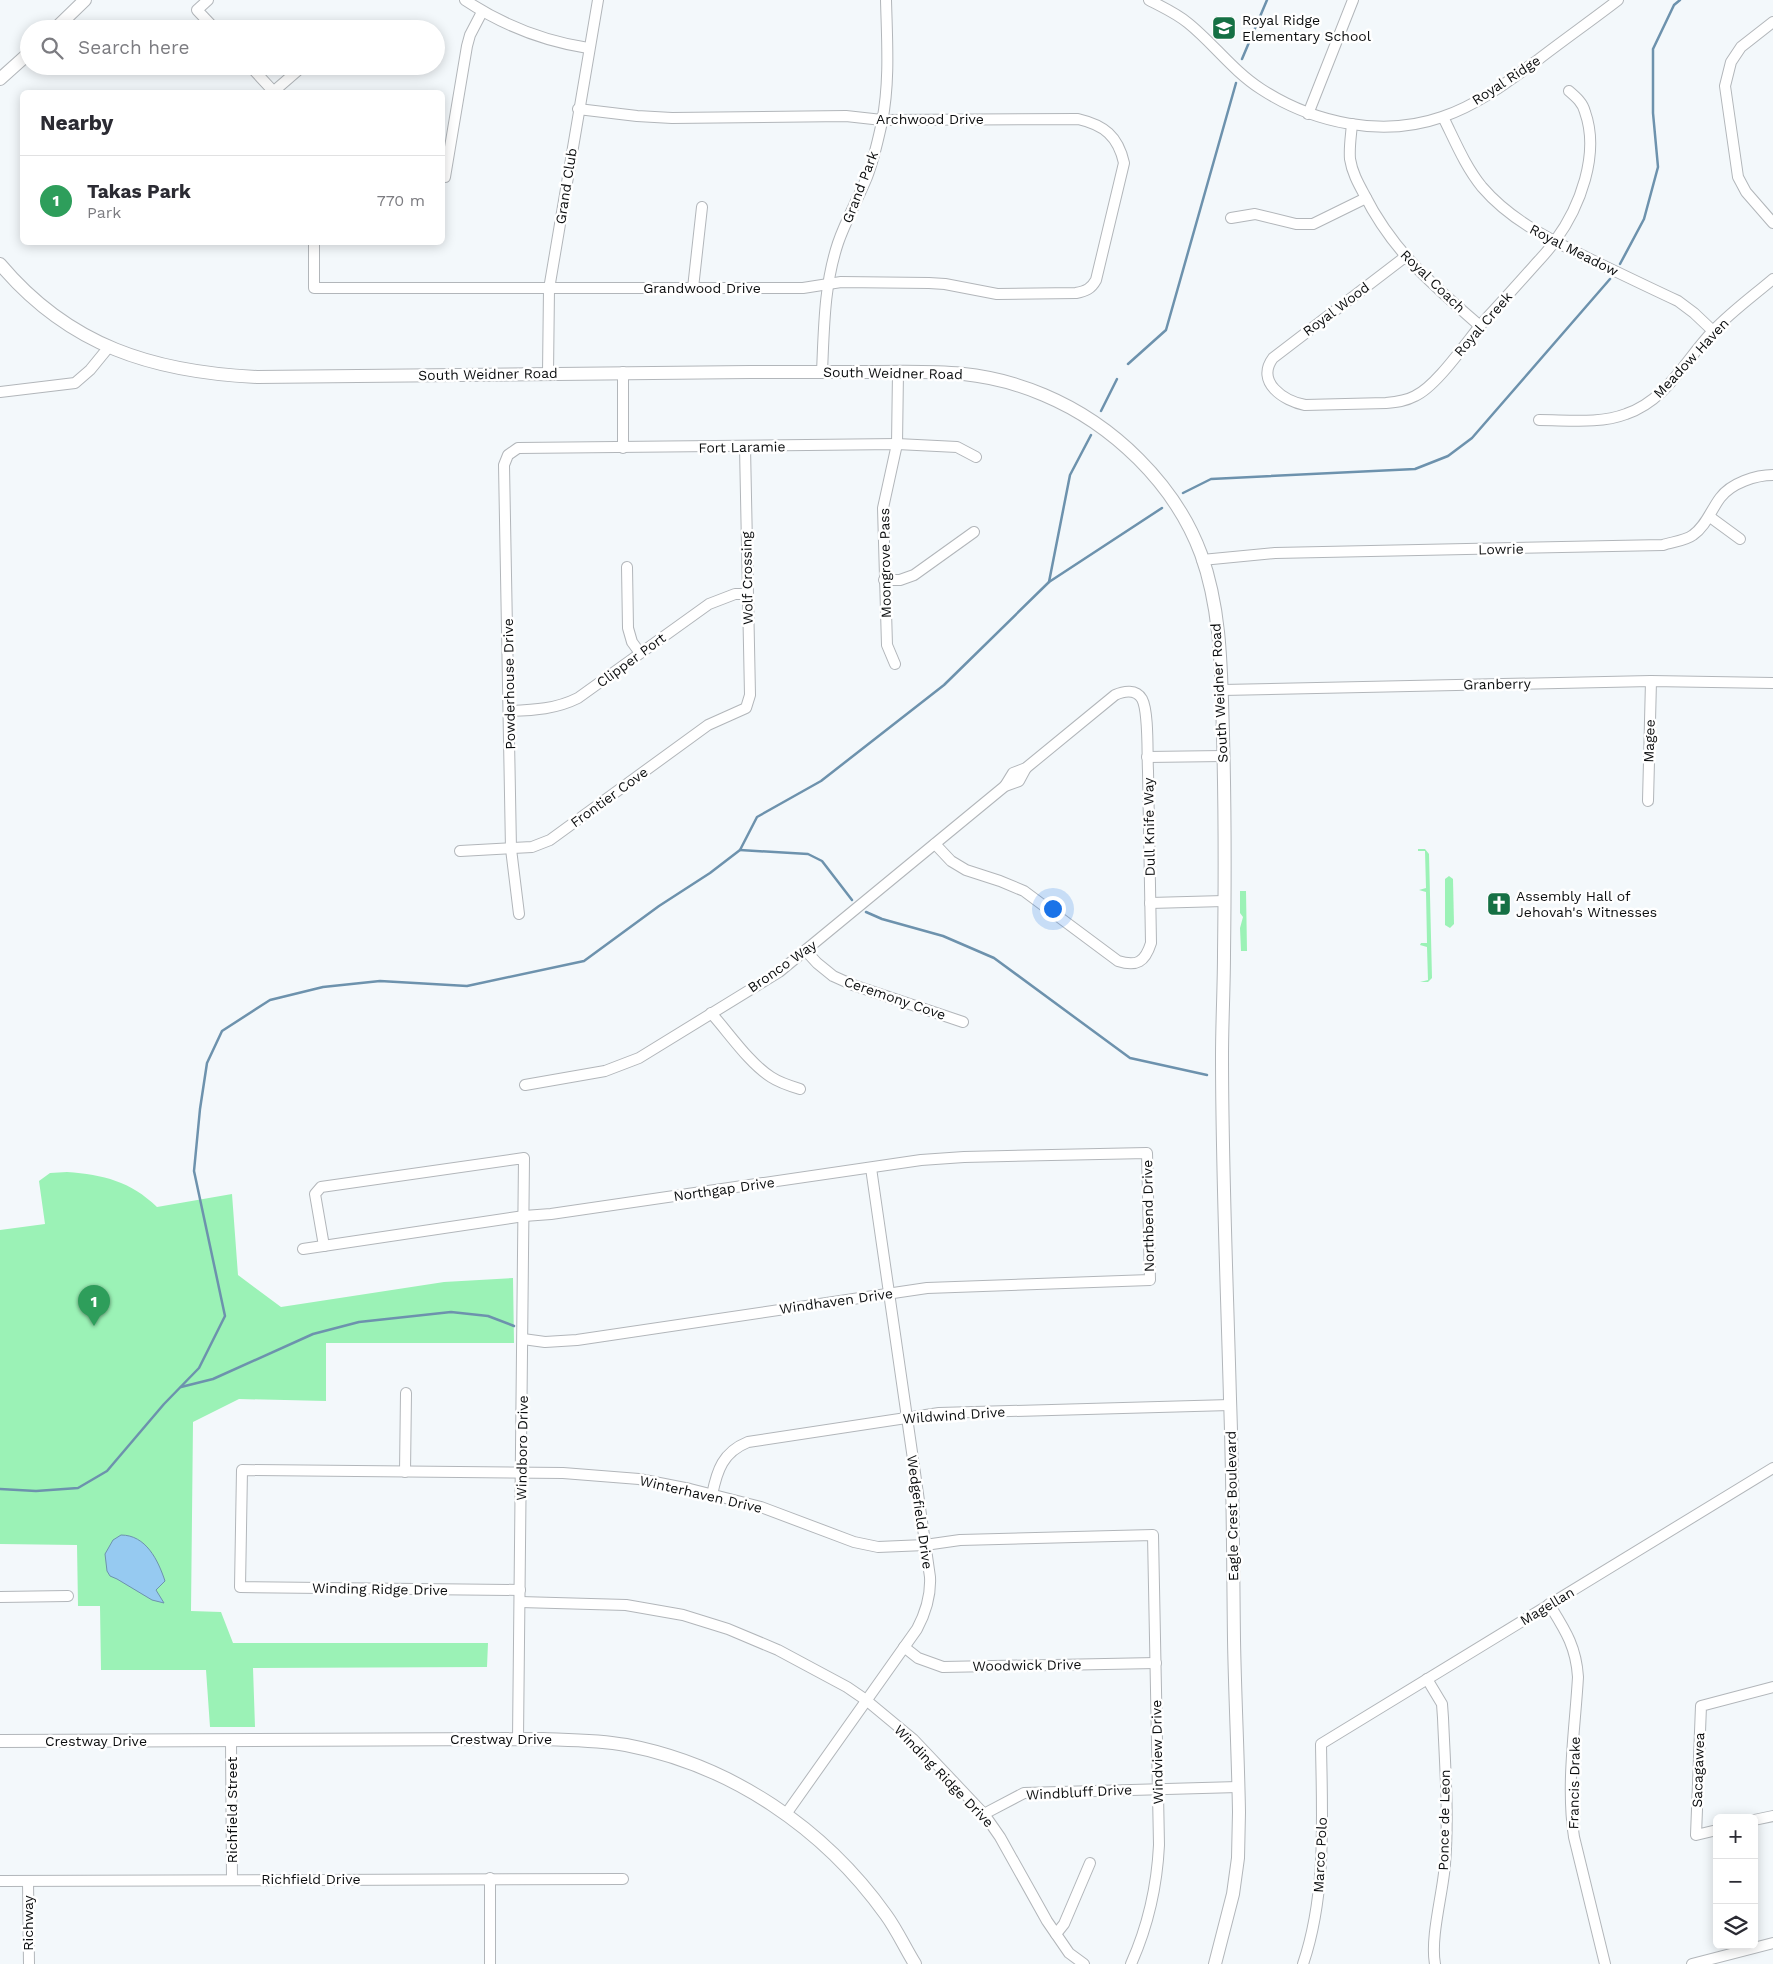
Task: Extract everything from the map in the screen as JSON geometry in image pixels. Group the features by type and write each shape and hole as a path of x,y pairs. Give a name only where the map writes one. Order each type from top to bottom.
{"main road":[{"path":"64,20 85,0"},
{"path":"0,79 20,61"},
{"name":"South Weidner Road","path":"0,264 23,290 56,319 81,335 108,348 156,362 220,376 623,372 948,372 982,375 1010,382 1047,396 1082,414 1121,442 1166,491 1183,517 1202,560 1211,588 1220,641 1222,690 1224,901 1222,1046"},
{"name":"Eagle Crest Boulevard","path":"1215,1964 1231,1904 1238,1858 1222,1046"},
{"name":"Crestway Drive","path":"0,1741 587,1740 625,1745 661,1753 700,1766 753,1791 786,1814 832,1851 861,1882 887,1916 915,1964"}],"street":[{"path":"206,20 197,10 208,0"},
{"path":"465,0 504,24 554,42 588,48"},
{"name":"Grand Club","path":"548,373 549,289 588,48 598,0"},
{"name":"Grand Park","path":"822,372 828,284 838,242 867,178 882,120 886,89 886,0"},
{"name":"Royal Ridge","path":"1149,0 1188,23 1259,88 1293,108 1308,114 1352,124 1396,126 1417,124 1443,117 1488,95 1618,0"},
{"path":"1308,114 1353,0"},
{"path":"445,171 467,46 470,35 482,12"},
{"path":"1773,22 1741,47 1731,62 1725,86 1738,177 1746,192 1773,223"},
{"path":"258,75 272,90"},
{"path":"276,90 293,75"},
{"name":"Royal Creek","path":"1268,364 1267,374 1269,382 1278,392 1294,403 1305,405 1396,402 1415,396 1428,387 1555,242 1569,219 1585,179 1590,152 1590,138 1585,111 1580,101 1569,91"},
{"name":"Archwood Drive","path":"578,109 664,117 846,116 882,120 1078,119 1094,123 1108,131 1119,147 1124,163 1096,280 1087,291"},
{"name":"Royal Meadow","path":"1443,117 1469,170 1482,187 1514,217 1532,230 1555,242 1678,301 1713,331"},
{"name":"Royal Coach","path":"1352,124 1349,146 1350,160 1354,176 1375,216 1419,272 1480,326"},
{"path":"1231,218 1255,214 1296,224 1313,224 1366,198"},
{"path":"693,288 702,207"},
{"name":"Grandwood Drive","path":"314,245 314,288 803,288 841,282 929,283 997,294 1076,293 1087,291"},
{"name":"Royal Wood","path":"1268,364 1283,350 1405,256"},
{"name":"Meadow Haven","path":"1540,420 1605,419 1625,415 1643,407 1667,388 1713,331 1773,278"},
{"path":"0,392 75,383 90,370 108,348"},
{"path":"623,372 623,448"},
{"name":"Moongrove Pass","path":"895,664 887,644 883,508 897,444 898,372"},
{"name":"Fort Laramie","path":"508,455 518,448 897,444 957,447 976,457"},
{"name":"Wolf Crossing","path":"745,447 750,695 746,708"},
{"name":"Powderhouse Drive","path":"508,455 504,466 510,711 511,849 519,914"},
{"name":"Lowrie","path":"1202,560 1275,553 1663,545 1692,536 1710,517 1721,496 1741,482 1773,474"},
{"path":"1710,517 1740,539"},
{"path":"884,580 900,580 914,575 974,532"},
{"path":"628,567 628,628 632,642 640,653"},
{"name":"Clipper Port","path":"510,711 562,706 578,698 709,604 736,594 747,594"},
{"name":"Granberry","path":"1222,690 1651,681 1773,683"},
{"name":"Magee","path":"1648,801 1651,681"},
{"name":"Bronco Way","path":"526,1085 586,1076 639,1058 779,972 1005,786 1013,772 1026,768 1115,695 1125,691 1134,692"},
{"name":"Dull Knife Way","path":"935,844 952,861 966,870 1024,891 1118,960 1129,964 1140,962 1148,954 1152,943 1145,708 1141,698 1134,692"},
{"name":"Frontier Cove","path":"460,851 532,847 550,840 708,725 746,708"},
{"path":"1147,757 1223,756"},
{"path":"1150,903 1224,901"},
{"name":"Ceremony Cove","path":"806,951 833,976 853,985 964,1022"},
{"path":"711,1014 752,1060 770,1076 782,1084 800,1090"},
{"name":"Northgap Drive","path":"303,1249 921,1160 964,1157 1147,1153"},
{"name":"Northbend Drive","path":"1147,1153 1150,1280"},
{"name":"Windboro Drive","path":"324,1246 315,1194 321,1187 524,1158 518,1739"},
{"name":"Wedgefield Drive","path":"786,1814 904,1647 924,1615 929,1600 930,1577 871,1168"},
{"name":"Windhaven Drive","path":"523,1339 545,1342 577,1340 927,1288 964,1285 1150,1280"},
{"path":"405,1472 406,1393"},
{"name":"Wildwind Drive","path":"712,1495 717,1472 724,1460 738,1446 748,1442 938,1413 1230,1405"},
{"name":"Magellan","path":"1321,1744 1773,1468"},
{"name":"Winterhaven Drive","path":"240,1587 242,1470 522,1472 639,1478 761,1507 866,1546 891,1548 969,1540 1153,1535"},
{"name":"Windview Drive","path":"1131,1964 1143,1937 1157,1877 1159,1845 1153,1535"},
{"name":"Winding Ridge Drive","path":"240,1587 520,1590"},
{"path":"0,1597 68,1596"},
{"name":"Winding Ridge Drive","path":"520,1602 626,1605 683,1615 728,1628 778,1650 823,1673 866,1700 913,1739 984,1814 1000,1837 1056,1934 1069,1953 1084,1964"},
{"name":"Francis Drake","path":"1549,1604 1572,1643 1577,1660 1578,1677 1571,1780 1571,1819 1605,1964"},
{"name":"Woodwick Drive","path":"904,1647 918,1658 943,1666 1156,1663"},
{"name":"Ponce de Leon","path":"1427,1679 1442,1704 1444,1718 1446,1840 1445,1866 1434,1944 1435,1964"},
{"name":"Sacagawea","path":"1713,1831 1696,1835 1701,1706 1773,1687"},
{"name":"Richfield Street","path":"231,1741 232,1880"},
{"name":"Marco Polo","path":"1303,1964 1314,1924 1321,1868 1321,1744"},
{"name":"Windbluff Drive","path":"984,1814 1024,1793 1238,1786"},
{"path":"1758,1819 1773,1816"},
{"path":"1056,1934 1064,1924 1090,1863"},
{"path":"490,1878 490,1964"},
{"name":"Richfield Drive","path":"0,1881 623,1879"},
{"name":"Richway","path":"28,1881 28,1964"},
{"path":"1692,1964 1773,1943"}],"green space":[{"path":"1418,849 1425,849 1429,854 1432,978 1428,982 1420,982 1428,980 1427,947 1420,945 1421,943 1427,943 1426,892 1419,890 1426,888 1425,851 1418,851"},
{"path":"1449,876 1453,879 1454,924 1450,928 1445,925 1445,879"},
{"path":"1240,891 1246,891 1247,951 1241,951 1240,928 1243,917 1240,913"},
{"path":"67,1172 93,1175 116,1181 137,1191 157,1207 232,1194 238,1275 281,1307 444,1282 513,1278 514,1343 326,1343 326,1401 239,1399 193,1422 191,1611 221,1612 233,1643 488,1643 487,1667 253,1668 255,1727 210,1727 206,1670 101,1670 100,1606 78,1606 77,1545 0,1544 0,1230 45,1224 39,1181 50,1173"}],"water":[{"path":"121,1535 137,1539 155,1557 165,1581 156,1590 164,1603 152,1600 110,1576 107,1571 105,1554 113,1540"}],"waterway":[{"path":"1242,59 1267,0"},
{"path":"1620,264 1644,219 1658,167 1653,113 1653,49 1674,5 1680,0"},
{"path":"1128,364 1166,330 1236,83"},
{"path":"1183,493 1211,479 1415,469 1448,456 1472,438 1610,279"},
{"path":"1101,411 1117,379"},
{"path":"1049,582 1070,475 1091,435"},
{"path":"0,1489 36,1491 78,1488 107,1471 164,1404 199,1368 225,1316 194,1171 207,1063 222,1031 270,1000 323,987 380,981 467,986 584,961 740,850 757,817 821,781 944,685 1049,582 1162,508"},
{"path":"740,850 808,854 822,861 852,900"},
{"path":"866,912 882,919 943,936 994,958 1130,1058 1207,1075"},
{"path":"181,1387 213,1379 313,1334 359,1322 451,1312 488,1316 514,1326"}],"place":[{"name":"Royal Ridge Elementary School","path":"1224,28"},
{"name":"Assembly Hall of Jehovah's Witnesses","path":"1499,904"},
{"name":"Takas Park","path":"94,1326"}]}
